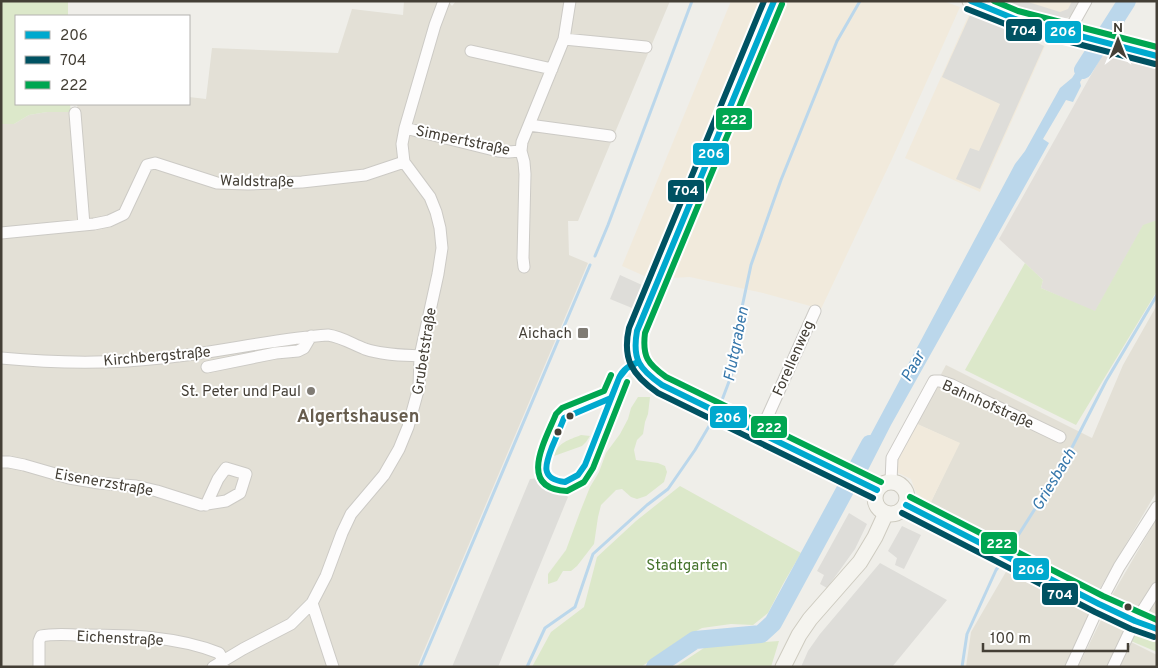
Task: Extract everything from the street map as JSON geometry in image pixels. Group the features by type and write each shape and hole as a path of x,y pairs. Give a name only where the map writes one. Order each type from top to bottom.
{"street":[{"path":"404,162 402,144 405,128 444,1"},
{"name":"Simpertstraße","path":"524,267 525,174 521,151 529,125 564,39 570,1"},
{"path":"774,1 704,175 637,331 635,344 638,362 648,376 662,384 877,490"},
{"path":"970,1 1015,19 1157,56"},
{"path":"1068,33 1086,1"},
{"path":"564,39 646,47"},
{"path":"471,51 552,69"},
{"path":"76,112 84,226"},
{"path":"529,125 610,136"},
{"name":"Simpertstraße","path":"405,128 498,151 521,151"},
{"name":"Waldstraße","path":"1,234 84,226 109,221 124,214 147,165 155,163 217,183 248,184 302,182 365,175 404,162"},
{"name":"Grubetstraße","path":"220,665 290,624 312,603 326,576 351,514 384,475 399,449 416,403 420,379 420,356 442,248 440,228 430,197 404,162"},
{"name":"Forellenweg","path":"760,433 815,311"},
{"name":"Kirchbergstraße","path":"1,358 56,362 105,362 161,358 328,335 340,337 366,349 383,353 420,356"},
{"name":"Kirchbergstraße","path":"207,367 276,353 298,351 304,348 311,336"},
{"name":"Bahnhofstraße","path":"891,481 892,458 934,382 940,381 952,385 1060,437"},
{"name":"Eisenerzstraße","path":"1,462 24,465 63,476 99,483 157,490 206,505"},
{"path":"891,481 901,484 905,488 908,499 904,509 896,514 882,511 876,504 875,494 880,485 891,481"},
{"path":"906,505 1135,622 1157,629"},
{"path":"1072,667 1099,604 1119,567 1157,507"},
{"path":"783,667 804,627 860,562 875,537 886,513"},
{"path":"1113,667 1135,622 1157,588"},
{"path":"312,603 333,667"},
{"name":"Eichenstraße","path":"39,667 38,640 41,636 46,635 138,636 173,640 202,646 219,653 220,665"}],"shaded area":[{"path":"404,1 448,1 452,6 456,1 670,1 578,221 568,221 569,255 588,263 417,667 1,667 1,238 3,237 1,220 1,124 14,124 29,115 47,112 71,112 78,114 77,105 190,105 190,97 206,99 212,48 338,53 352,9 403,15"},
{"path":"731,1 943,1 960,7 892,159 821,309 763,293 690,277 651,279 622,266"},
{"path":"1003,1 1079,1 1070,17 1054,18"},
{"path":"1003,1 1025,1 1060,12 1068,9 1072,1 1079,1 1070,17 1063,19 1054,18"},
{"path":"970,12 1045,46 980,192 905,158"},
{"path":"971,13 1044,46 980,189 956,179 970,148 979,151 1000,104 942,77"},
{"path":"1105,50 1157,67 1157,220 1143,226 1095,312 1041,288 1043,280 999,239"},
{"path":"620,275 642,285 632,308 610,299"},
{"path":"1157,305 1157,491 1096,595 930,504 959,443 915,423 946,365 1092,438 1123,365"},
{"path":"915,423 960,443 930,504 916,493 911,479 896,472 895,459"},
{"path":"539,478 568,497 498,667 452,667 530,479"},
{"path":"849,513 867,524 855,549 827,588 820,584 824,575 817,571"},
{"path":"1157,518 1157,621 1111,597"},
{"path":"902,526 921,535 904,569 895,565 897,558 888,551"},
{"path":"880,563 947,600 892,667 801,667 808,651 820,634"},
{"path":"1007,570 1093,608 1065,667 966,667 971,632"},
{"path":"1103,616 1127,628 1129,641 1157,655 1156,667 1078,667"}],"green space":[{"path":"1,1 68,1 68,15 15,15 15,105 70,105 71,112 47,112 29,115 14,124 1,124"},
{"path":"1157,220 1157,291 1076,425 965,370 1025,263 1043,280 1041,288 1095,311 1143,225"},
{"path":"638,397 650,397 643,434 637,440 634,450 636,460 658,463 665,466 667,472 664,482 646,496 637,499 631,497 622,489 616,490 601,505 594,544 577,566 571,571 563,571 557,581 548,584 548,574 566,550 590,487 599,472 606,453 620,434"},
{"path":"581,435 590,436 582,446 554,456 561,445"},
{"name":"Stadtgarten","path":"680,486 801,553 768,613 753,625 731,624 702,628 681,639 641,667 532,667 551,632 584,607 597,557 636,521"},
{"path":"1138,628 1157,635 1157,652 1131,641"},
{"path":"779,641 771,667 675,667 707,646"}],"water":[{"path":"1119,1 1134,1 1113,34 1100,30"},
{"path":"1090,50 1099,52 1080,82 1081,86 1073,102 1066,100 1043,139 1049,143 891,425 868,470 855,464 1015,164 1025,151 1060,88 1072,78"}],"waterway":[{"path":"595,256 692,1"},
{"name":"Flutgraben","path":"719,408 733,371 741,312 751,265 781,180 837,41 860,1"},
{"name":"Paar","path":"1083,70 1127,1"},
{"path":"420,667 590,265"},
{"name":"Griesbach","path":"1007,553 1064,463 1106,381 1157,295"},
{"name":"Flutgraben","path":"527,667 545,628 575,607 593,554 647,505 668,489 695,450 715,416"},
{"name":"Paar","path":"655,667 695,640 761,634 773,623 870,444"},
{"name":"Griesbach","path":"962,667 967,634 996,570 1004,559"}],"transit line":[{"name":"704","path":"764,1 629,328 627,339 628,357 636,373 658,393 873,498"},
{"name":"206","path":"774,1 637,331 637,356 648,374 662,385 877,490"},
{"name":"206","path":"971,1 1015,19 1157,56"},
{"name":"222","path":"994,1 1018,11 1157,47"},
{"name":"222","path":"782,4 645,333 644,348 651,364 666,377 881,482"},
{"name":"704","path":"967,9 1013,27 1155,64"},
{"name":"206","path":"638,362 627,368 619,378 622,372 627,368 638,362"},
{"name":"222","path":"611,375 604,391 562,408 556,414 546,436 538,472 542,482 551,488 567,491 584,482 593,468 627,382"},
{"name":"206","path":"619,378 585,465 578,475 565,482 551,478 546,470 546,465 564,418 611,398 619,378"},
{"name":"222","path":"910,497 1103,596 1157,620"},
{"name":"206","path":"906,505 1099,604 1157,629"},
{"name":"704","path":"902,513 1095,612 1131,629 1154,637"}],"place":[{"name":"Aichach","path":"583,333"},
{"name":"St. Peter und Paul","path":"311,391"}],"district":[{"name":"Algertshausen","path":"358,416"}]}
